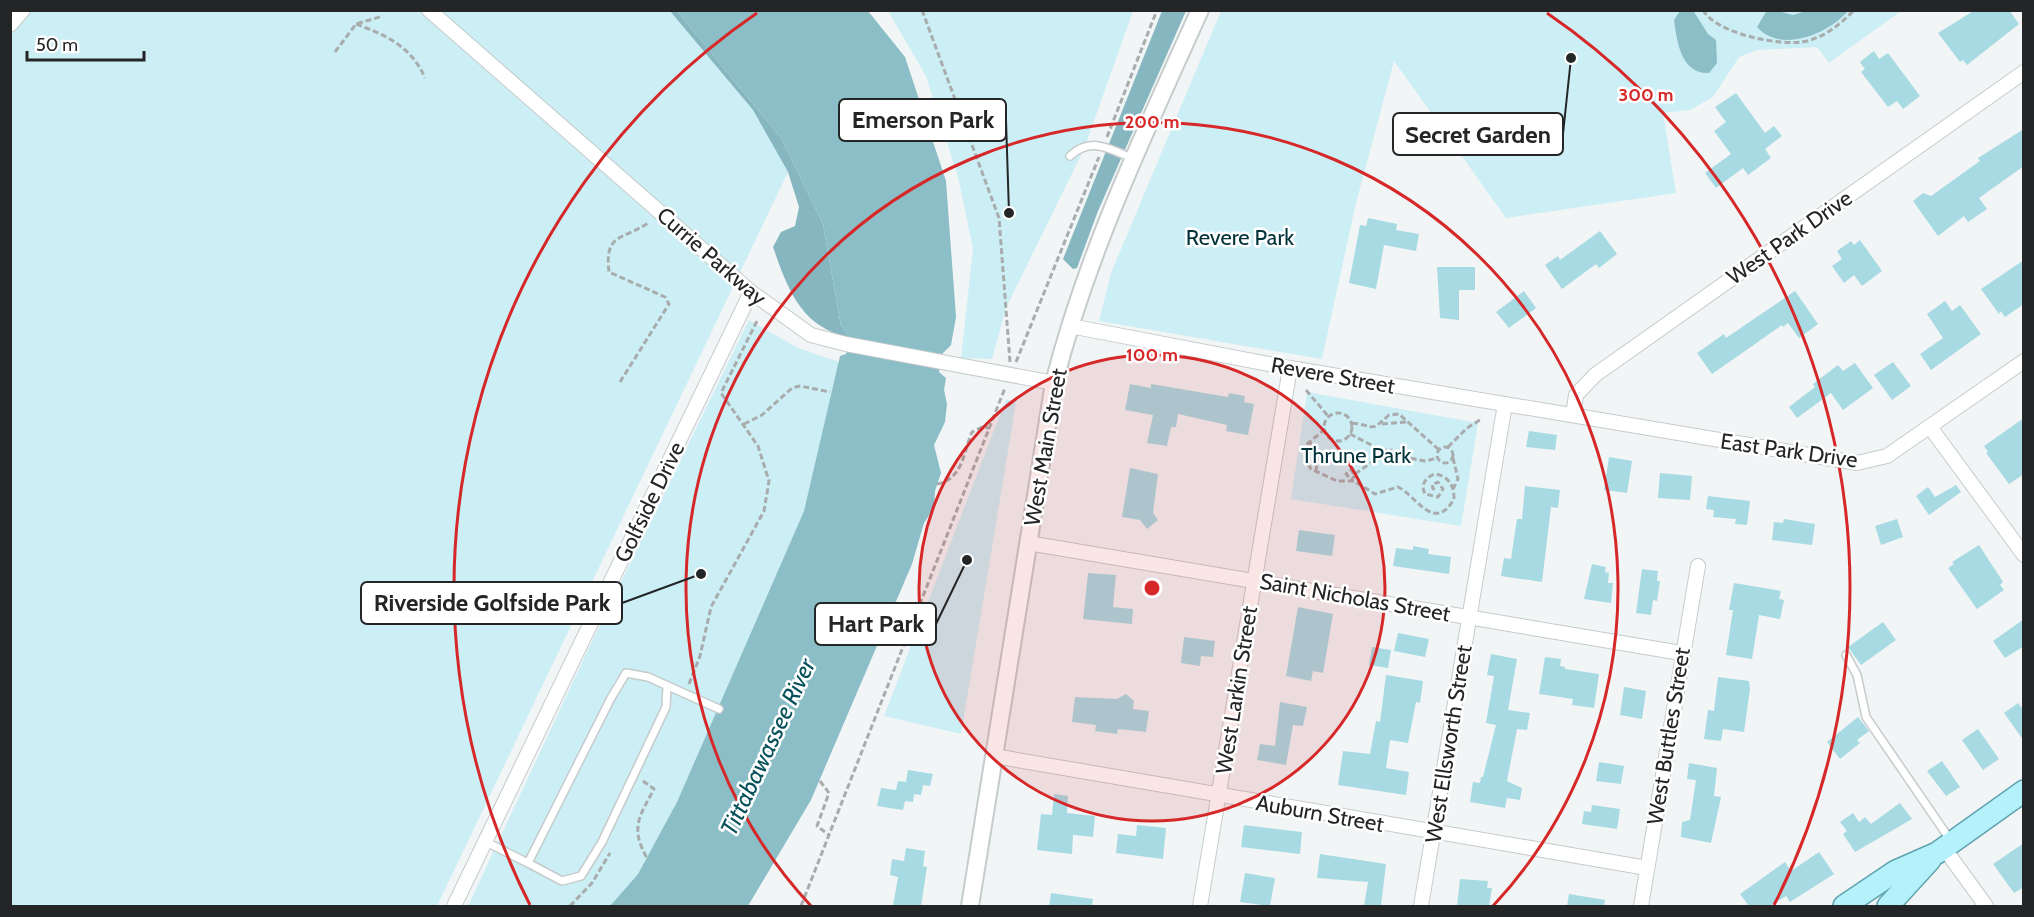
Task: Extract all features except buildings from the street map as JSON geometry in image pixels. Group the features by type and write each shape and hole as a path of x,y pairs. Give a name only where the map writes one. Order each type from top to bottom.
{"main road":[{"path":"1844,906 1896,871 1944,848 2024,792"},
{"path":"1888,906 1944,848"}],"street":[{"path":"10,25 23,10"},
{"name":"Currie Parkway","path":"429,10 751,292 811,335 846,344 1054,383"},
{"name":"West Main Street","path":"970,906 1054,383 1070,326 1101,234 1200,10"},
{"name":"West Park Drive","path":"1573,415 1576,395 1594,375 2024,72"},
{"name":"Golfside Drive","path":"454,906 751,292"},
{"name":"Revere Street","path":"1070,326 1290,368 1597,420"},
{"name":"East Park Drive","path":"1597,420 1857,463 1887,456 2024,361"},
{"name":"West Larkin Street","path":"1200,906 1290,368"},
{"name":"West Ellsworth Street","path":"1421,906 1505,404"},
{"path":"1930,427 2024,555"},
{"name":"Saint Nicholas Street","path":"1028,543 1681,653"},
{"name":"West Buttles Street","path":"1641,906 1681,653 1698,566"},
{"name":"Auburn Street","path":"994,756 1647,868"},
{"path":"1944,848 1986,906"}],"lane":[{"path":"1070,156 1086,145 1094,143 1134,159"},
{"path":"1846,655 1857,675 1866,717 1944,848"},
{"path":"528,863 611,698 627,673 648,677 719,709"},
{"path":"484,841 562,881 581,876 602,842 666,707 667,686"}],"path":[{"path":"922,10 999,218 1011,376"},
{"path":"801,906 1157,10"},
{"path":"1703,10 1707,17 1720,26 1760,39 1792,43 1819,37 1854,10"},
{"path":"335,52 356,24 383,16"},
{"path":"356,24 376,31 402,46 417,60 425,78"},
{"path":"620,382 669,304 665,297 609,272 607,254 616,239 648,223"},
{"path":"685,694 700,656 711,607 764,511 769,481 758,446 721,393 758,319"},
{"path":"744,424 762,415 792,388 800,386 830,392"},
{"path":"1306,390 1328,417"},
{"path":"1328,417 1342,413 1352,423 1373,427 1406,422"},
{"path":"1382,424 1385,418 1393,413 1417,428 1428,443 1438,450"},
{"path":"1328,417 1325,429 1309,441 1305,450 1305,459 1316,471 1336,481 1351,480"},
{"path":"1438,450 1448,447 1467,428 1480,420"},
{"path":"1325,429 1329,437 1336,440 1345,439 1350,434 1352,423"},
{"path":"937,484 946,483 959,469 972,432 982,427 990,428"},
{"path":"1350,434 1383,452 1388,450 1393,454 1425,461 1438,458 1447,463 1453,458"},
{"path":"1309,441 1318,456 1316,471"},
{"path":"1448,447 1453,453 1458,479 1453,489"},
{"path":"1438,450 1438,458"},
{"path":"1383,452 1383,458"},
{"path":"1351,480 1355,474 1375,460 1383,458 1390,461 1393,454"},
{"path":"1355,474 1351,470 1347,471 1347,476 1351,480 1375,494 1398,487 1408,492 1422,509 1432,513 1442,511 1454,499 1453,489 1448,480 1435,474 1425,480 1423,490 1433,498 1442,494 1441,484 1432,485 1433,489 1435,488"},
{"path":"639,791 648,771"},
{"path":"643,780 654,789 637,822 638,841 647,858"},
{"path":"819,781 829,793 818,826 829,835"},
{"path":"570,906 592,883 614,844"}],"green space":[{"path":"10,11 670,11 753,110 788,172 437,906 11,906"},
{"path":"888,11 1133,11 1084,149 1006,308 992,359 961,358 973,249 958,177 926,76"},
{"name":"Revere Park","path":"1221,11 1901,11 1829,63 1817,47 1757,50 1739,57 1713,97 1690,110 1663,113 1676,193 1506,218 1394,61 1355,207 1322,359 1099,321 1111,273"},
{"path":"749,320 798,348 839,362 804,511 677,802 638,874 610,906 468,906 594,637"},
{"name":"Thrune Park","path":"1307,392 1478,423 1461,526 1291,499"},
{"path":"1006,399 1016,403 961,734 884,716"}],"shaded area":[{"path":"670,11 677,11 781,138 823,224 841,326 850,338 833,333 819,325 808,316 791,292 773,247 781,232 795,226 799,207 788,172 753,110"},
{"path":"1162,11 1186,11 1098,211 1077,268 1073,269 1063,259"}],"water":[{"name":"Tittabawassee River","path":"677,11 868,11 905,57 946,181 956,317 951,345 942,354 939,372 946,378 944,390 947,404 945,422 934,445 941,473 935,491 934,508 924,523 912,564 811,800 748,906 610,906 638,874 677,802 804,511 840,356 846,354 850,338 841,326 823,224 781,138"},
{"path":"1680,11 1694,12 1708,34 1716,40 1717,63 1709,73 1692,68 1682,55 1674,20"},
{"path":"1778,11 1793,15 1806,11 1848,11 1829,27 1804,38 1791,40 1767,35 1757,27 1766,12"}],"place":[{"name":"Secret Garden","path":"1571,58"},
{"name":"Emerson Park","path":"1009,213"},
{"name":"Hart Park","path":"967,560"},
{"name":"Riverside Golfside Park","path":"701,574"}]}
